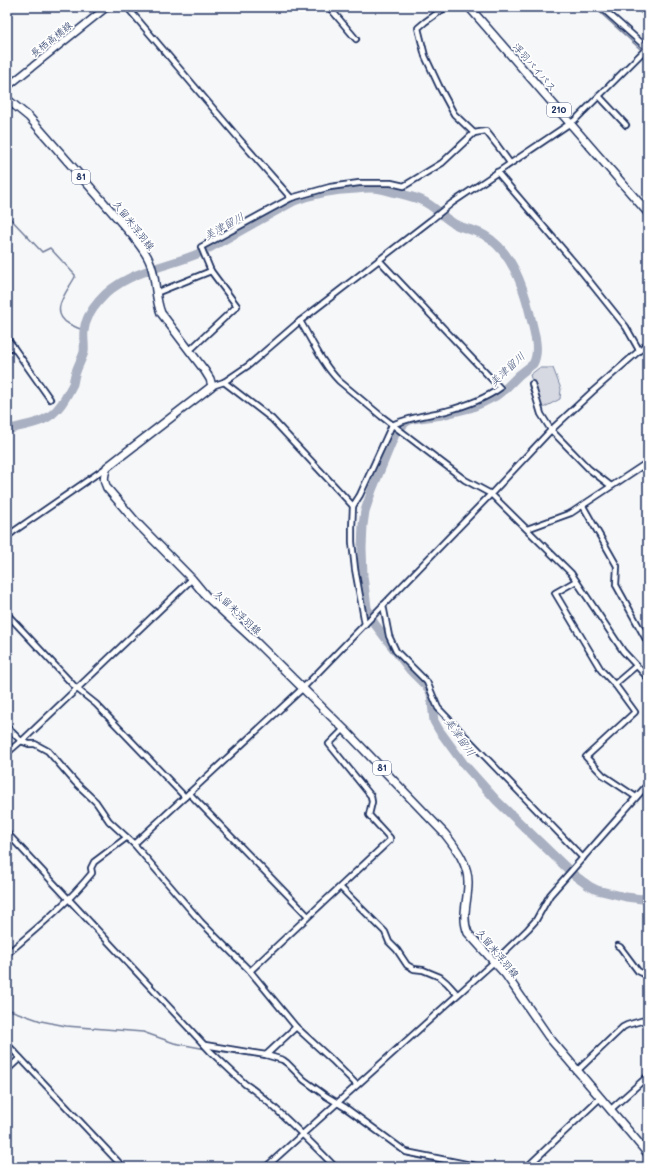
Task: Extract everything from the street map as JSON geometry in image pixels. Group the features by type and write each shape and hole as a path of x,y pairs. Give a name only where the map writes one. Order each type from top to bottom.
{"main road":[{"name":"長栖高橋線","path":"7,87 107,7"},
{"name":"浮羽バイパス","path":"469,7 648,213"},
{"name":"久留米浮羽線","path":"7,99 29,117 133,236 150,260 157,303 189,351 205,371 212,386"},
{"path":"107,467 212,386"},
{"name":"久留米浮羽線","path":"107,467 104,483 137,523 192,579 206,596 303,688 445,834 456,848 466,869 469,882 464,919 468,933 506,976 548,1036 648,1154"}],"street":[{"path":"127,7 291,198"},
{"path":"329,7 356,39"},
{"path":"446,7 418,28 424,56 438,86 454,114 474,133"},
{"path":"212,386 224,382 248,365 300,321 452,203 575,120 645,50 601,7"},
{"path":"599,96 626,125"},
{"path":"189,351 237,306 211,271 201,247 291,198 330,187 358,183 404,186 442,163 474,133 486,131 510,163"},
{"path":"497,172 578,267 626,327 640,350"},
{"path":"364,624 354,556 352,528 353,506 360,495 393,426 404,419 448,410 489,396 500,388 379,260"},
{"path":"156,293 211,271"},
{"path":"300,321 321,358 334,376 352,393 465,480 491,494 571,573 623,652 648,678"},
{"path":"7,338 50,399"},
{"path":"134,844 303,688 551,430 648,344"},
{"path":"7,350 13,346"},
{"path":"224,382 272,419 353,506"},
{"path":"532,384 541,414 551,430 589,469 610,486"},
{"path":"527,529 571,513 648,462"},
{"path":"7,536 107,467"},
{"path":"582,506 617,566 616,585 648,643"},
{"path":"7,528 12,533"},
{"path":"7,753 192,579"},
{"path":"576,580 555,593 601,670 615,684 635,712 586,756 603,775 636,797"},
{"path":"383,605 389,636 396,651 427,682 438,708 583,858"},
{"path":"7,614 76,688 96,704 184,797"},
{"path":"615,684 636,666"},
{"path":"7,727 21,741 29,744 35,744 48,751 75,782 96,802 109,821 134,844 201,922 250,971 296,1028 357,1085"},
{"path":"250,971 390,840 390,838 369,815 372,802 371,796 328,744 344,729"},
{"path":"266,1167 494,962 528,929 536,920 550,895 648,784"},
{"path":"189,793 308,916"},
{"path":"7,833 207,1048 245,1084 268,1102 303,1134 335,1167"},
{"path":"7,954 82,886 92,873 91,868 94,862 126,838"},
{"path":"340,887 385,932 389,942 397,950 407,965 414,969 423,970 440,977 457,994"},
{"path":"618,946 638,971 646,975 648,980"},
{"path":"577,1071 627,1025 648,1019"},
{"path":"266,1055 296,1028"},
{"path":"7,1044 123,1167"},
{"path":"207,1048 266,1055 283,1060 304,1080 336,1104 406,1152 481,1167"},
{"path":"7,1070 20,1058"},
{"path":"610,1110 648,1076"},
{"path":"526,1167 600,1098"}],"shaded area":[{"path":"539,368 553,368 561,389 560,399 541,409 530,375"}],"waterway":[{"path":"594,7 648,56"},
{"path":"640,7 648,15"},
{"name":"美津留川","path":"7,430 41,421 54,413 60,406 73,384 75,374 84,352 84,331 87,319 96,304 109,291 134,276 202,252 294,201 332,191 368,188 383,189 421,200 460,227 484,235 502,250 509,259 524,292 536,339 535,358 533,364 496,396 470,408 442,415 412,419 406,422 396,432 365,511 362,548 363,576 367,608 374,623 410,670 429,689 431,694 434,721 439,730 463,763 497,801 574,875 589,886 597,890 626,897 642,899 648,896"},
{"path":"7,215 42,252 50,248 75,275 61,302 60,314 69,324 84,330"},
{"path":"7,1009 41,1021 66,1026 143,1032 174,1043 206,1049"},
{"path":"212,1050 278,1061 286,1066 306,1085 334,1104"},
{"path":"337,1106 408,1156 461,1167"}]}
